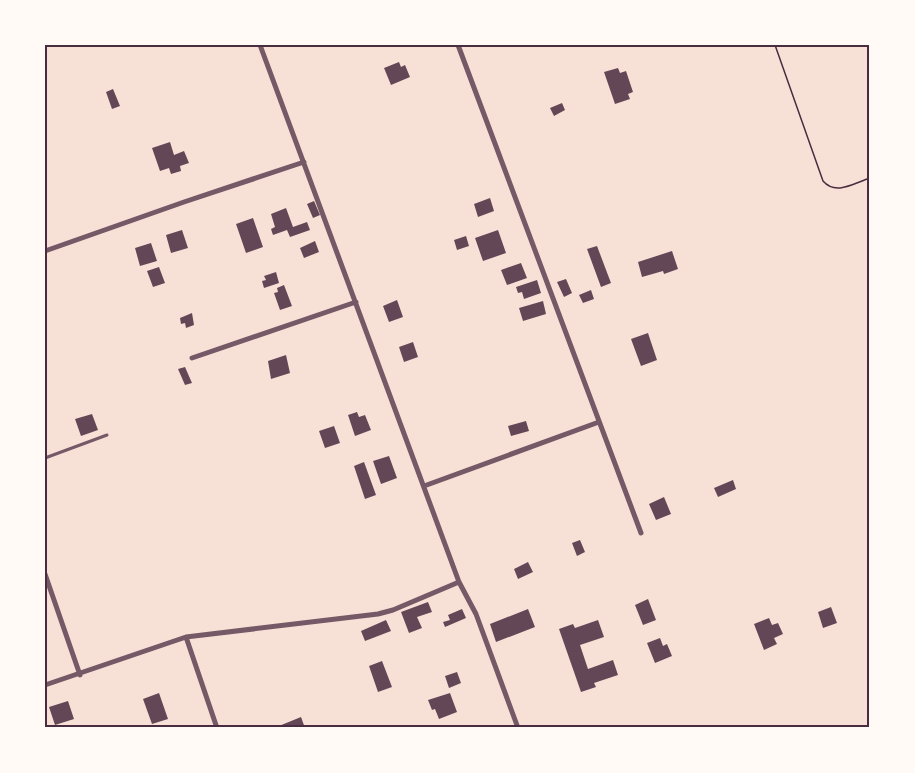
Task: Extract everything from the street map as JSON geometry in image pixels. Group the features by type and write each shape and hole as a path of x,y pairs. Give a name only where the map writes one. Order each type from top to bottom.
{"street":[{"path":"260,45 459,582 478,618 518,728"},
{"path":"458,45 641,533"},
{"path":"45,251 303,162"},
{"path":"192,358 356,303"},
{"path":"424,486 599,422"},
{"path":"45,574 80,675"},
{"path":"45,685 80,675 186,637 378,614 459,582"},
{"path":"186,637 217,728"}],"lane":[{"path":"45,458 106,435"}],"path":[{"path":"775,45 823,181 829,187 836,189 870,178"}],"building":[{"path":"399,62 401,67 405,65 410,77 391,85 384,68"},
{"path":"618,68 620,73 626,71 633,92 628,94 630,99 615,104 604,72"},
{"path":"113,89 120,106 112,109 106,92"},
{"path":"562,103 565,110 554,116 550,108"},
{"path":"170,142 174,155 184,151 189,163 180,166 181,171 171,174 169,168 160,171 152,148"},
{"path":"490,198 494,211 478,217 474,204"},
{"path":"314,201 320,215 313,218 307,204"},
{"path":"286,208 293,227 307,222 310,230 290,237 287,230 273,235 271,229 275,227 271,214"},
{"path":"253,218 263,247 246,253 236,224"},
{"path":"182,230 188,248 171,253 166,235"},
{"path":"498,230 506,253 483,261 475,238"},
{"path":"466,236 469,246 457,250 454,240"},
{"path":"315,241 319,252 304,258 300,248"},
{"path":"151,243 157,261 140,266 135,248"},
{"path":"597,246 611,283 601,287 587,249"},
{"path":"672,251 678,269 664,274 663,271 642,277 638,262"},
{"path":"521,263 527,278 507,285 501,270"},
{"path":"159,267 165,283 153,287 147,271"},
{"path":"276,272 279,283 264,288 262,281 266,280 264,276"},
{"path":"566,279 572,293 564,297 557,282"},
{"path":"537,280 541,293 524,299 522,292 518,293 516,287"},
{"path":"284,285 292,306 280,310 274,293 278,292 277,288"},
{"path":"591,290 594,299 583,303 579,295"},
{"path":"397,300 403,317 389,322 383,306"},
{"path":"543,301 546,314 523,321 519,308"},
{"path":"192,313 194,325 186,328 185,323 181,324 180,318"},
{"path":"648,333 657,360 641,366 631,339"},
{"path":"413,342 418,357 404,362 399,347"},
{"path":"286,355 290,373 271,379 268,361"},
{"path":"185,367 192,383 185,385 178,369"},
{"path":"357,412 359,417 365,415 371,430 355,436 348,415"},
{"path":"92,414 98,430 81,436 75,419"},
{"path":"526,421 529,431 511,436 508,426"},
{"path":"334,426 340,443 325,448 319,431"},
{"path":"389,456 397,478 381,484 373,461"},
{"path":"364,462 376,495 365,499 354,466"},
{"path":"733,480 736,489 718,497 714,488"},
{"path":"664,497 671,514 656,520 649,504"},
{"path":"580,540 585,552 577,556 572,543"},
{"path":"528,562 533,572 518,579 514,569"},
{"path":"648,599 656,620 643,625 635,605"},
{"path":"428,602 432,612 417,617 422,628 409,633 401,612"},
{"path":"831,607 837,623 823,628 818,612"},
{"path":"462,609 466,618 445,627 443,622 450,620 448,615"},
{"path":"528,609 535,627 496,642 490,624"},
{"path":"769,618 772,625 778,623 783,634 774,638 777,644 764,650 754,624"},
{"path":"386,620 391,631 365,641 361,631"},
{"path":"598,620 604,637 580,645 588,669 613,660 618,675 594,683 596,687 581,692 559,629 573,624 575,628"},
{"path":"660,638 663,646 667,644 672,656 655,663 647,643"},
{"path":"382,661 392,687 378,692 369,666"},
{"path":"457,672 461,683 449,688 445,676"},
{"path":"159,693 168,719 152,724 143,699"},
{"path":"450,693 457,712 439,719 428,700"},
{"path":"68,701 74,719 55,725 49,707"},
{"path":"301,717 305,728 274,728"}]}
